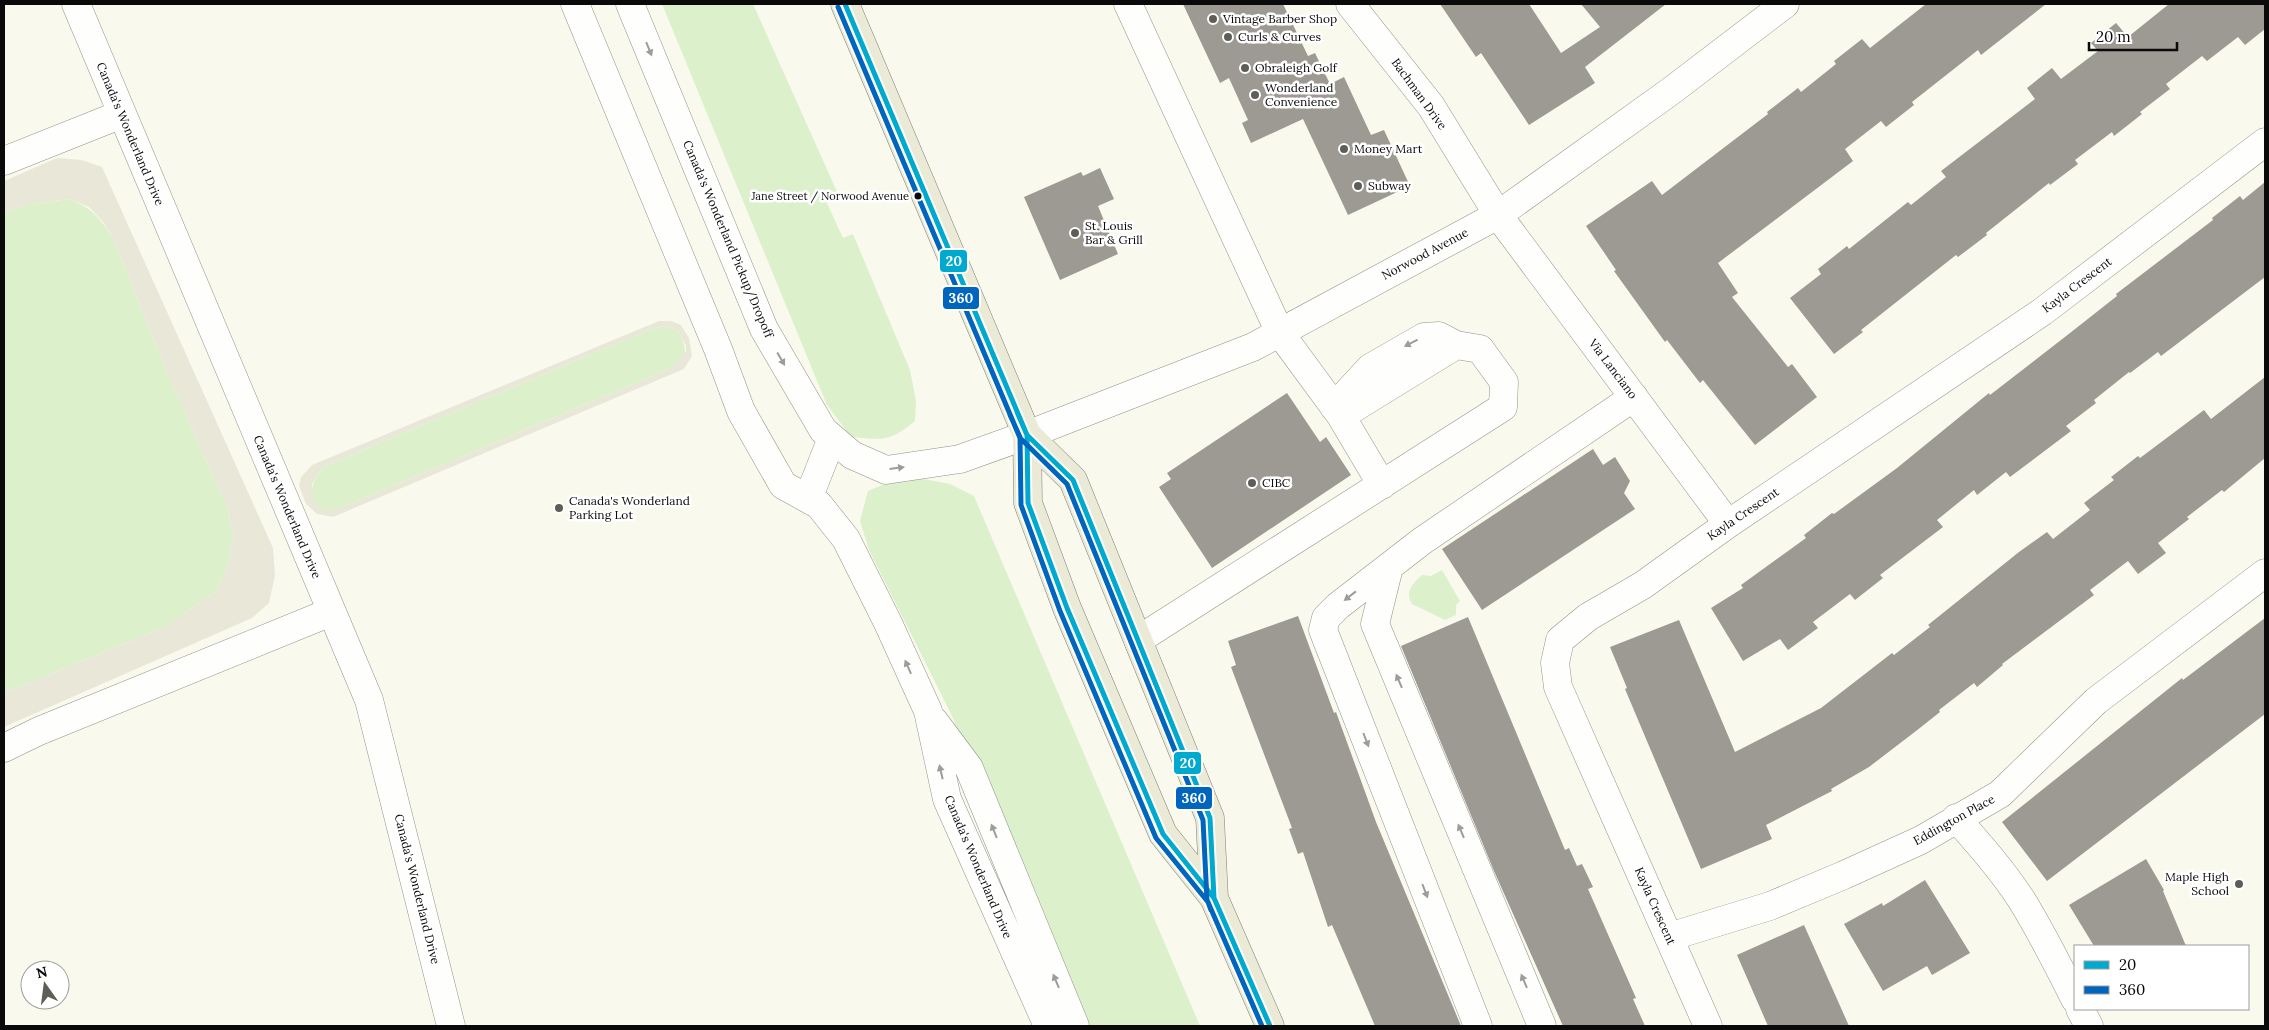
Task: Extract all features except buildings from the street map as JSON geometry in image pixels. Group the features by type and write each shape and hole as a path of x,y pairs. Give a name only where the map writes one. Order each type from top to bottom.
{"main road":[{"path":"844,4 1027,436 1028,503 1067,608 1163,834 1214,898 1270,1026"},
{"path":"1027,436 1073,480 1138,640 1210,818 1214,898"}],"street":[{"name":"Canada's Wonderland Drive","path":"76,4 369,700 450,1026"},
{"name":"Canada's Wonderland Drive","path":"575,4 718,349 741,411 783,485 818,505 846,539 888,623 928,711 947,799 1048,1026"},
{"name":"Canada's Wonderland Pickup/Dropoff","path":"630,4 764,330 823,430 852,455 886,470 953,461 1027,436"},
{"path":"1128,4 1280,333 1338,411 1382,485"},
{"name":"Bachman Drive","path":"1350,4 1431,106 1498,214"},
{"name":"Norwood Avenue","path":"1027,436 1253,347 1498,214 1671,91 1785,4"},
{"path":"4,161 122,114"},
{"name":"Kayla Crescent","path":"1708,1026 1558,688 1555,663 1560,640 1588,617 1643,584 1728,524 2042,312 2265,142"},
{"name":"Via Lanciano","path":"1498,214 1728,524"},
{"path":"1138,640 1503,407 1504,382 1480,349 1456,344 1338,411"},
{"path":"1478,1026 1323,630 1326,618 1338,606 1422,541 1634,398"},
{"path":"808,499 832,438"},
{"path":"1389,567 1375,624 1542,1026"},
{"name":"Eddington Place","path":"1669,937 1770,906 1798,894 1921,840 2000,794 2096,701 2265,573"},
{"path":"4,748 39,731 332,612"},
{"path":"928,711 969,768 1075,1026"},
{"path":"1956,818 1987,852 2020,898 2074,997"},
{"path":"2081,1010 2089,1026"}],"green space":[{"path":"662,4 753,4 838,194 826,201 843,238 853,234 910,370 916,401 915,421 899,433 879,439 851,437 827,405"},
{"path":"70,199 95,214 113,238 161,358 228,510 233,536 229,561 216,591 167,626 29,683 4,691 4,213 30,204"},
{"path":"665,326 678,331 685,350 678,362 664,371 336,510 322,510 316,506 313,500 313,485 321,470 328,465 651,329"},
{"path":"919,478 950,484 974,496 1200,1026 1079,1026 971,769 953,718 869,550 860,521 868,491 896,479"},
{"path":"1442,570 1460,601 1456,605 1456,615 1445,620 1412,604 1409,596 1411,588 1422,575 1431,576"}],"shaded area":[{"path":"57,158 82,160 102,167 273,548 275,575 269,603 252,618 4,727 4,691 29,683 167,626 216,591 229,561 233,536 228,510 161,358 113,238 103,222 89,207 70,199 30,204 4,213 4,181"},
{"path":"659,321 671,321 681,325 689,338 692,356 684,369 333,517 317,514 306,504 299,486 301,477 312,465","holes":["665,326 678,331 686,346 686,351 679,361 664,371 345,506 330,511 318,507 315,503 312,484 319,472 328,465 651,329"]}],"transit line":[{"name":"20","path":"845,4 1027,435 1073,480 1210,818 1214,898 1270,1026"},
{"name":"360","path":"838,7 1020,438 1067,484 1203,820 1207,900 1262,1026"},
{"name":"20","path":"1017,412 1027,435 1028,503 1067,608 1163,834 1214,898 1218,907"},
{"name":"360","path":"1010,415 1020,437 1021,505 1060,611 1156,838 1208,902 1211,910"}],"place":[{"name":"Vintage Barber Shop","path":"1213,19"},
{"name":"Curls & Curves","path":"1228,37"},
{"name":"Obraleigh Golf","path":"1245,68"},
{"name":"Wonderland Convenience","path":"1255,95"},
{"name":"Money Mart","path":"1344,149"},
{"name":"Subway","path":"1358,186"},
{"name":"Jane Street / Norwood Avenue","path":"918,196"},
{"name":"St. Louis Bar & Grill","path":"1075,233"},
{"name":"CIBC","path":"1252,483"},
{"name":"Canada's Wonderland Parking Lot","path":"559,508"},
{"name":"Maple High School","path":"2239,884"}]}
